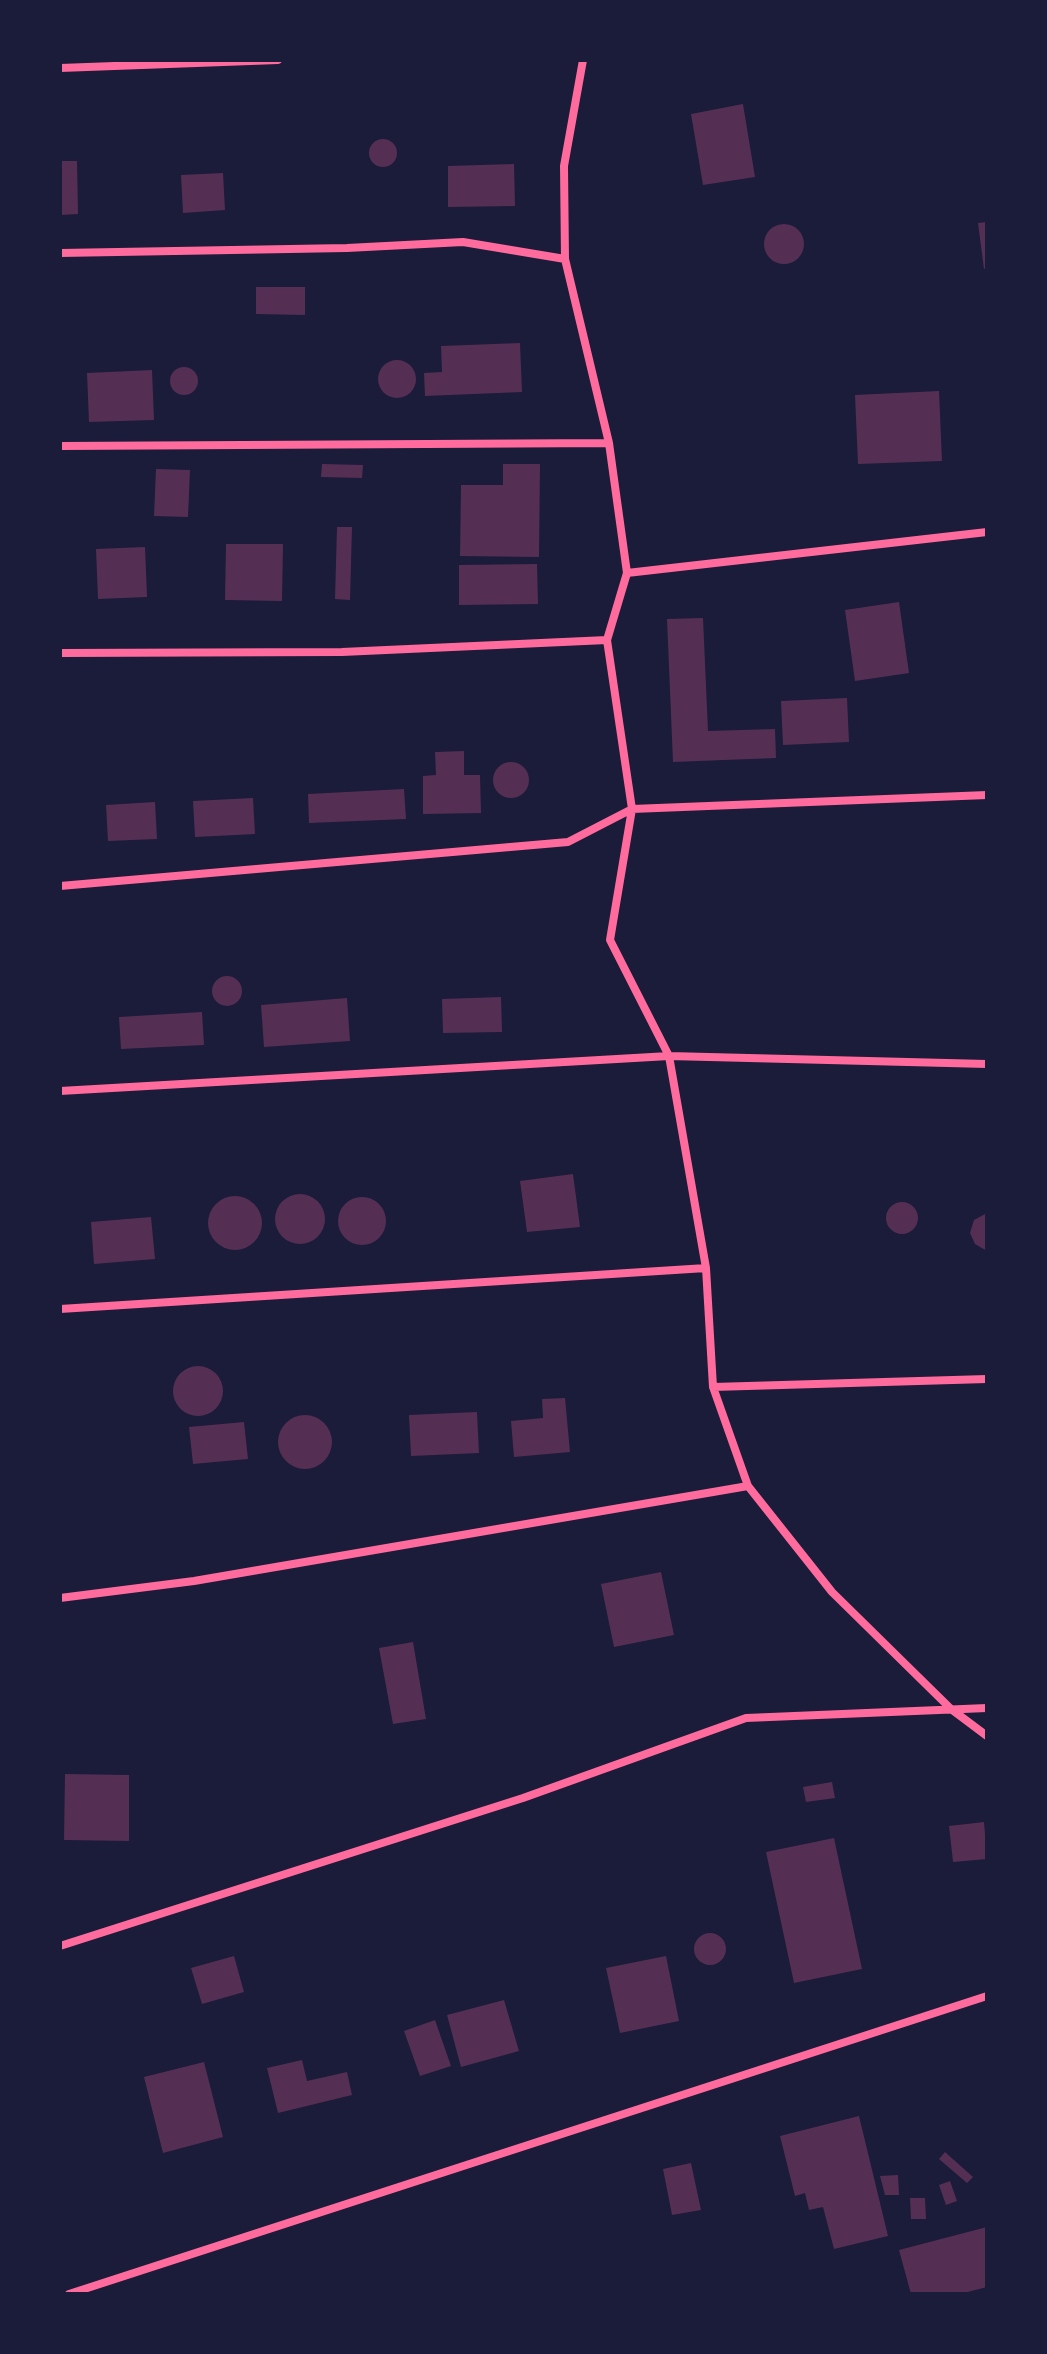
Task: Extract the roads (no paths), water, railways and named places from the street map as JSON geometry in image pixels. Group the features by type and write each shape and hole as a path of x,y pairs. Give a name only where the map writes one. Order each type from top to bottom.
{"street":[{"path":"60,68 278,60"},
{"path":"583,60 564,166 565,259 609,443 627,573 607,640 632,809 610,940 669,1056 706,1268 713,1387 748,1486 832,1592 951,1709 987,1736"},
{"path":"60,253 347,248 463,242 565,259"},
{"path":"60,446 609,443"},
{"path":"627,573 987,532"},
{"path":"60,653 342,652 607,640"},
{"path":"60,886 568,842 632,809 987,795"},
{"path":"60,1091 669,1056 987,1064"},
{"path":"60,1309 706,1268"},
{"path":"713,1387 987,1379"},
{"path":"60,1598 194,1581 748,1486"},
{"path":"60,1946 523,1798 746,1718 987,1708"},
{"path":"69,2294 987,1996"}]}
